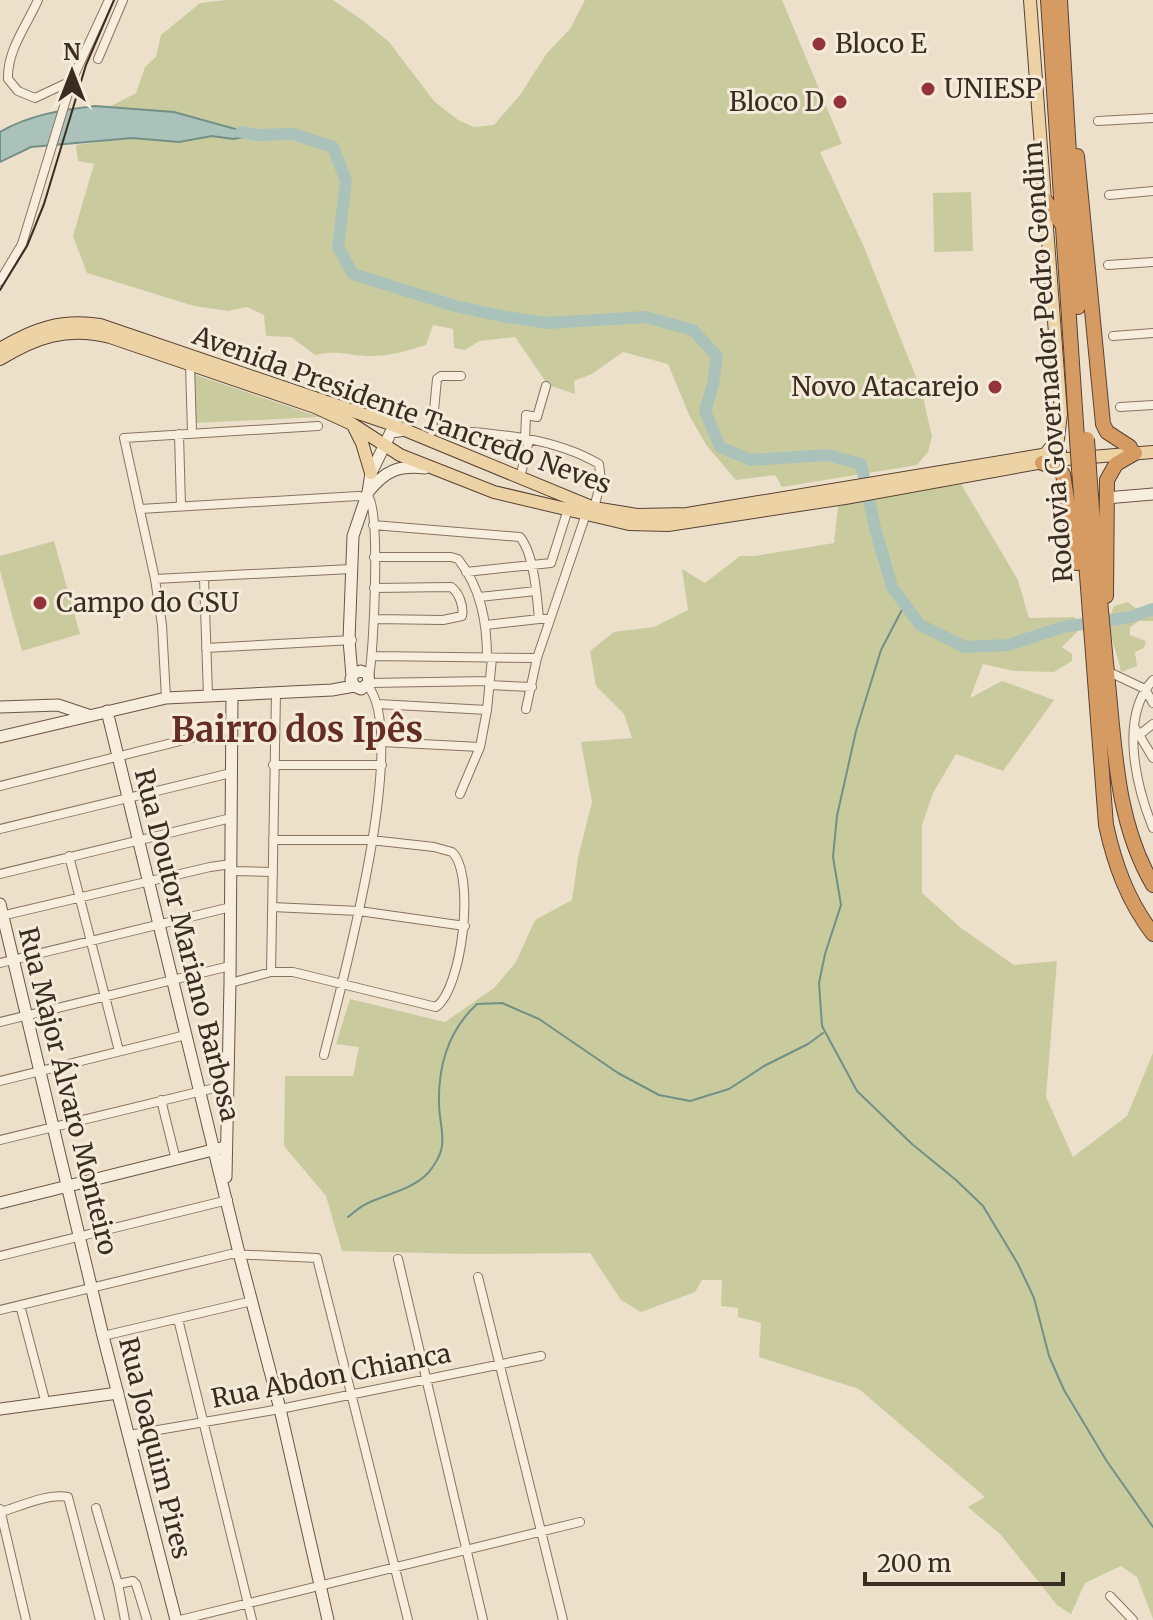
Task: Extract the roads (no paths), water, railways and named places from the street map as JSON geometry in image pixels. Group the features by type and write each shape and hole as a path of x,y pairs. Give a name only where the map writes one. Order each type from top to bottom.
{"highway":[{"name":"Rodovia Governador Pedro Gondim","path":"1048,0 1095,617"},
{"name":"Rodovia Governador Pedro Gondim","path":"1060,0 1082,454"},
{"path":"1066,77 1082,194 1103,424 1107,432 1132,450 1109,474 1095,617 1106,825 1127,893 1153,934"},
{"path":"1045,200 1063,226"},
{"path":"1044,458 1060,470 1065,479 1095,617 1124,814 1141,863 1153,885"}],"main road":[{"path":"1030,0 1061,424 1058,439 1044,458"},
{"name":"Avenida Presidente Tancredo Neves","path":"0,349 29,332 54,324 85,322 100,325 406,430 431,434 590,511 629,524 668,525 1044,458 1132,450"},
{"name":"Avenida Presidente Tancredo Neves","path":"0,359 45,336 80,332 110,337 315,407 352,424 431,469 494,492 590,511"},
{"path":"352,424 362,443 371,473"},
{"path":"0,737 166,698 332,690 363,680 350,637 355,525 383,444 394,430 406,430"},
{"path":"1132,450 1153,445"},
{"path":"1132,450 1153,452"},
{"path":"367,495 383,475 393,469 408,466 431,469"},
{"path":"494,492 511,484 511,475 507,472"},
{"path":"1106,498 1153,494"},
{"path":"232,695 230,983 227,1085 220,1149 239,1253 280,1409 328,1620"},
{"path":"0,707 58,705 89,715"},
{"name":"Rua Doutor Mariano Barbosa","path":"107,711 200,1090 220,1149"},
{"name":"Rua Major Álvaro Monteiro","path":"1,912 93,1287"},
{"path":"0,1203 220,1149"},
{"name":"Rua Joaquim Pires","path":"93,1287 103,1336 178,1620"},
{"path":"0,1409 118,1393"}],"street":[{"path":"38,0 11,56 7,75 9,82 24,96 35,98 72,80"},
{"path":"0,281 22,244 72,80 109,0"},
{"path":"98,59 123,0"},
{"path":"102,14 113,22"},
{"path":"1098,121 1153,118"},
{"path":"1109,195 1153,191"},
{"path":"1108,265 1153,262"},
{"path":"1113,336 1153,333"},
{"path":"190,364 192,433"},
{"path":"461,376 441,376 437,379 431,434 527,440 554,445 599,464 601,481 537,658 526,709"},
{"path":"520,478 527,440 526,415 537,417 546,386"},
{"path":"1120,407 1153,405"},
{"path":"166,698 162,625 155,579 124,438 318,426"},
{"path":"179,434 181,506"},
{"path":"140,509 367,495 372,505 374,619 373,656 363,680"},
{"path":"466,572 552,562 568,509"},
{"path":"373,525 517,536 523,540 530,564 539,619"},
{"path":"374,557 458,559 479,597 489,658 487,710 480,747 460,794"},
{"path":"155,579 351,569"},
{"path":"204,578 208,696"},
{"path":"374,588 452,588 459,598 463,615 443,620 374,619"},
{"path":"479,597 536,591"},
{"path":"486,625 550,619"},
{"path":"206,648 350,637"},
{"path":"1099,652 1145,689 1153,703"},
{"path":"373,656 537,658"},
{"path":"363,680 532,687"},
{"path":"324,1055 359,911 382,765 378,704 363,680"},
{"path":"1153,680 1145,689 1135,749 1144,801 1153,828"},
{"path":"271,972 276,693"},
{"path":"378,704 487,710"},
{"path":"1137,731 1153,724"},
{"path":"0,786 232,728"},
{"path":"1137,731 1153,758"},
{"path":"382,742 480,747"},
{"path":"273,765 382,765"},
{"path":"0,829 231,773"},
{"path":"1144,801 1153,795"},
{"path":"0,874 231,818"},
{"path":"230,983 271,972 303,974 428,1007 442,1003 447,993 465,926 462,869 456,855 445,849 371,840 273,840"},
{"path":"69,856 119,1051"},
{"path":"1,912 80,899 201,869 273,872"},
{"path":"0,963 231,907"},
{"path":"272,907 359,911 465,926"},
{"path":"0,1022 230,966"},
{"path":"0,1081 186,1035"},
{"path":"0,1140 227,1085"},
{"path":"161,1100 176,1160"},
{"path":"0,1256 226,1195"},
{"path":"0,1310 239,1253 317,1258 408,1620"},
{"path":"398,1259 483,1620"},
{"path":"478,1277 563,1620"},
{"path":"103,1336 252,1301"},
{"path":"20,1305 46,1404"},
{"path":"178,1319 252,1620"},
{"name":"Rua Abdon Chianca","path":"129,1435 280,1409 541,1356"},
{"path":"26,1620 1,1516 65,1495 73,1509 100,1620"},
{"path":"96,1508 125,1620"},
{"path":"178,1620 580,1522"},
{"path":"118,1584 133,1581 136,1584 147,1620"},
{"path":"1110,1596 1133,1620"}],"water":[{"path":"95,106 174,112 257,135 233,139 212,136 179,142 132,138 31,147 0,162 0,132 46,114"}],"waterway":[{"path":"241,132 293,134 333,147 346,181 338,247 353,274 455,306 506,317 547,323 645,317 693,330 717,356 705,411 720,447 751,460 827,455 861,464 892,587 920,625 965,647 1008,645 1063,627 1131,617 1153,609"},
{"path":"905,604 881,650 856,731 837,816 833,857 841,905 819,983 822,1026 857,1091 983,1206 1018,1264 1034,1298 1049,1356 1064,1390 1106,1460 1153,1527"},
{"path":"348,1217 365,1204 415,1183 428,1173 440,1155 439,1090 443,1062 459,1025 477,1004 502,1003 539,1019 618,1073 659,1095 690,1101 729,1089 823,1033"}],"tram line":[{"path":"0,290 27,246 44,204 86,65 114,0"}],"place":[{"name":"Bloco E","path":"819,44"},
{"name":"UNIESP","path":"928,89"},
{"name":"Bloco D","path":"840,102"},
{"name":"Novo Atacarejo","path":"995,387"},
{"name":"Campo do CSU","path":"40,603"}],"district":[{"name":"Bairro dos Ipês","path":"297,730"}]}
